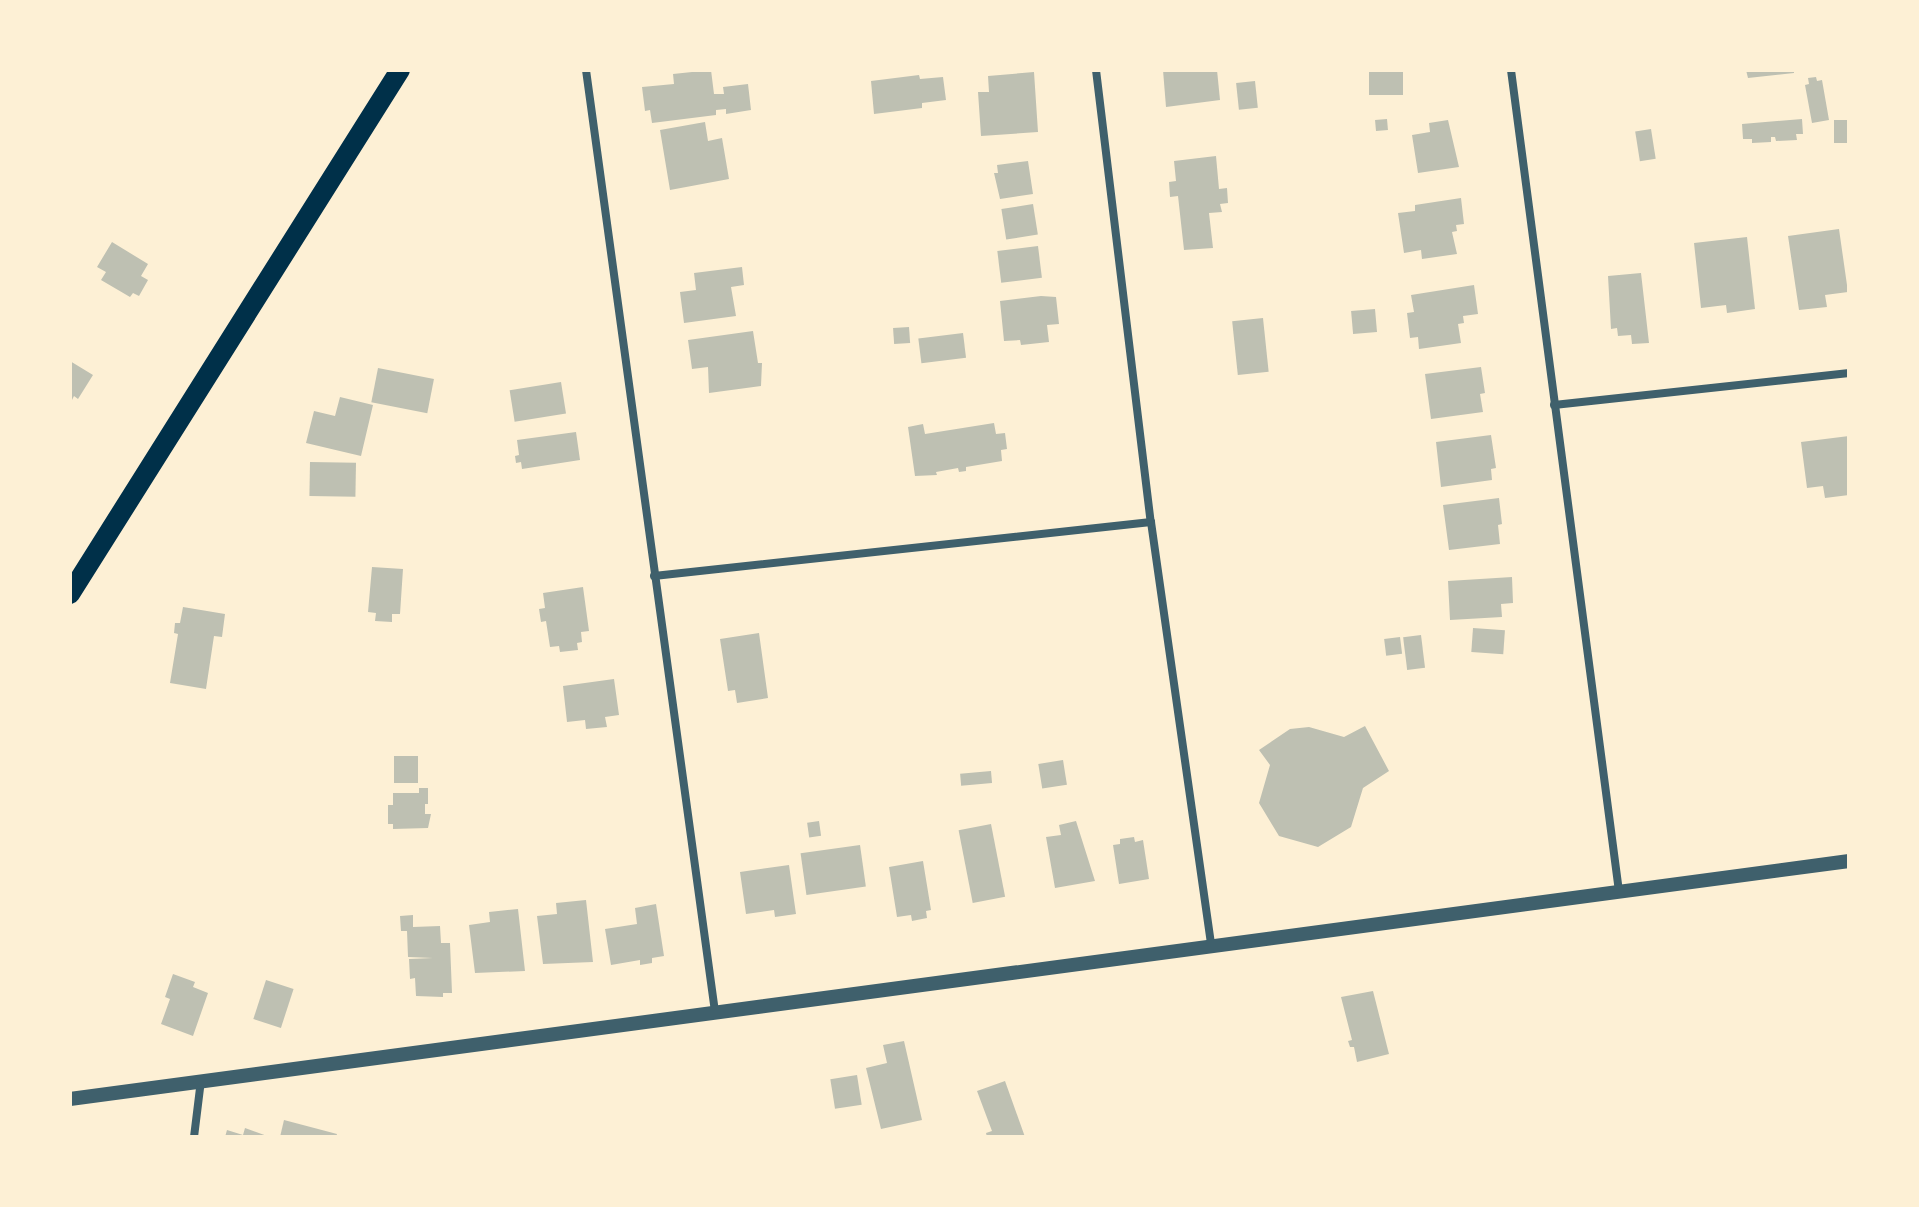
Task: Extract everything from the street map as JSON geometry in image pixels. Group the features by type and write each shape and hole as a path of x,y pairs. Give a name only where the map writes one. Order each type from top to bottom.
{"main road":[{"path":"70,594 400,70"}],"street":[{"path":"586,70 715,1012"},
{"path":"1096,70 1151,522 1211,944"},
{"path":"1511,70 1619,891"},
{"path":"1554,405 1849,373"},
{"path":"654,576 1151,522"},
{"path":"70,1099 201,1079 1849,861"},
{"path":"194,1137 201,1079"}],"building":[{"path":"711,70 714,94 724,94 723,87 748,84 751,110 726,114 726,109 716,110 716,115 652,123 650,110 645,111 642,87 674,84 673,74"},
{"path":"1163,70 1217,70 1220,100 1166,107"},
{"path":"1369,70 1403,70 1403,95 1369,95"},
{"path":"1746,70 1794,70 1794,73 1748,78"},
{"path":"1034,72 1038,132 981,136 978,92 989,92 988,76"},
{"path":"919,75 920,79 943,77 946,100 922,103 922,108 874,114 871,81"},
{"path":"1816,77 1817,81 1822,80 1829,120 1812,123 1805,85 1809,84 1808,78"},
{"path":"1255,81 1258,108 1239,110 1236,83"},
{"path":"1387,119 1388,130 1376,131 1375,120"},
{"path":"1802,119 1803,134 1796,134 1797,140 1776,141 1775,137 1771,137 1771,142 1752,143 1752,139 1743,139 1742,124"},
{"path":"1448,120 1459,167 1418,173 1412,135 1430,132 1429,123"},
{"path":"1834,120 1849,120 1849,143 1834,143"},
{"path":"705,122 708,141 722,138 729,179 670,190 660,130"},
{"path":"1651,129 1656,159 1640,161 1635,132"},
{"path":"1216,156 1219,189 1227,188 1228,203 1220,204 1222,212 1209,213 1213,248 1184,250 1178,196 1170,197 1169,182 1176,181 1174,161"},
{"path":"1028,161 1033,194 1000,199 994,173 998,173 997,165"},
{"path":"1461,198 1464,224 1456,225 1457,231 1452,232 1457,254 1422,259 1421,250 1404,253 1398,213 1415,211 1415,205"},
{"path":"1033,204 1038,235 1006,240 1001,209"},
{"path":"1839,229 1848,292 1825,295 1827,307 1799,310 1788,236"},
{"path":"1747,237 1755,309 1727,313 1726,305 1701,308 1694,243"},
{"path":"112,242 148,264 141,276 148,280 139,296 133,293 130,297 101,280 106,272 97,267"},
{"path":"1038,246 1042,278 1001,283 997,251"},
{"path":"742,267 744,285 731,287 736,316 684,323 680,292 696,290 694,273"},
{"path":"1641,273 1649,343 1632,344 1631,335 1618,336 1617,328 1611,329 1608,276"},
{"path":"1474,285 1478,314 1463,316 1464,323 1458,324 1461,343 1419,349 1418,337 1410,338 1407,313 1414,312 1411,295"},
{"path":"1056,297 1059,324 1047,325 1049,342 1021,345 1020,340 1004,341 1000,301"},
{"path":"1375,309 1377,332 1353,334 1351,311"},
{"path":"1263,318 1269,372 1238,375 1232,321"},
{"path":"909,327 910,343 894,344 893,328"},
{"path":"753,331 758,363 762,363 761,386 709,393 708,367 692,369 688,340"},
{"path":"963,333 966,358 921,363 918,338"},
{"path":"70,361 93,375 78,399 74,396 70,404"},
{"path":"1481,367 1485,393 1480,394 1483,412 1431,419 1425,374"},
{"path":"378,368 434,379 427,413 371,402"},
{"path":"561,382 566,414 515,422 510,390"},
{"path":"340,397 373,405 361,456 306,443 314,411 335,416"},
{"path":"994,423 996,434 1005,433 1007,449 1001,450 1002,461 966,467 966,471 959,472 958,468 936,472 937,475 915,476 908,427 923,424 925,434"},
{"path":"576,432 580,460 522,469 521,462 516,463 515,456 519,455 517,440"},
{"path":"1491,435 1496,468 1491,469 1492,480 1441,487 1436,442"},
{"path":"1849,436 1849,495 1825,498 1823,486 1807,488 1801,442"},
{"path":"310,462 356,463 355,497 309,496"},
{"path":"1499,498 1502,524 1498,525 1500,544 1449,550 1443,505"},
{"path":"372,567 403,569 400,614 392,614 392,622 375,621 376,613 368,612"},
{"path":"1512,577 1513,603 1501,604 1502,617 1450,620 1448,581"},
{"path":"583,587 589,631 581,632 582,642 577,643 578,650 560,652 559,646 550,647 546,621 541,622 539,609 545,608 543,593"},
{"path":"183,607 225,614 222,637 214,636 206,689 170,683 178,634 174,633 175,623 180,623"},
{"path":"1473,628 1505,630 1503,654 1471,652"},
{"path":"759,633 768,698 737,703 735,690 728,691 720,639"},
{"path":"1421,635 1425,668 1407,670 1403,637"},
{"path":"1400,637 1402,654 1386,656 1384,639"},
{"path":"614,679 619,715 605,717 607,727 586,729 585,720 567,722 563,686"},
{"path":"1365,726 1389,771 1363,788 1351,827 1318,847 1279,836 1259,803 1270,765 1259,750 1290,729 1309,727 1344,737"},
{"path":"394,756 418,756 418,783 394,783"},
{"path":"1063,760 1067,785 1042,789 1038,764"},
{"path":"991,771 992,783 961,786 960,774"},
{"path":"419,788 428,788 425,814 431,814 428,828 393,829 393,824 388,824 388,805 393,805 393,793 419,793"},
{"path":"819,821 821,836 809,838 807,823"},
{"path":"1076,821 1095,881 1055,888 1046,837 1061,835 1059,825"},
{"path":"991,824 1005,897 973,903 959,830"},
{"path":"1134,837 1135,842 1143,840 1149,879 1119,884 1113,845 1120,844 1120,839"},
{"path":"860,845 866,887 806,895 801,853"},
{"path":"923,861 931,910 926,911 927,918 912,921 911,915 897,917 889,867"},
{"path":"789,865 796,914 775,917 774,910 746,914 740,872"},
{"path":"586,900 593,962 543,964 537,916 557,914 556,903"},
{"path":"656,904 664,956 652,958 652,963 640,965 640,960 611,965 605,929 637,924 635,908"},
{"path":"518,909 525,971 475,973 469,925 490,922 489,912"},
{"path":"413,915 413,927 440,926 441,943 450,943 452,993 443,993 443,997 416,996 415,978 410,979 409,959 433,958 408,957 407,931 401,931 400,916"},
{"path":"173,974 195,982 193,987 208,993 193,1036 161,1024 170,999 165,997"},
{"path":"266,980 294,989 281,1028 253,1019"},
{"path":"1373,991 1389,1054 1357,1062 1354,1047 1350,1047 1348,1041 1352,1040 1341,997"},
{"path":"904,1041 922,1120 881,1129 866,1068 887,1063 883,1045"},
{"path":"857,1075 862,1105 835,1109 830,1079"},
{"path":"1005,1081 1025,1137 987,1137 986,1133 992,1131 977,1091"},
{"path":"284,1120 337,1134 336,1137 280,1137"},
{"path":"245,1128 270,1137 225,1137 227,1130 243,1135"}]}
